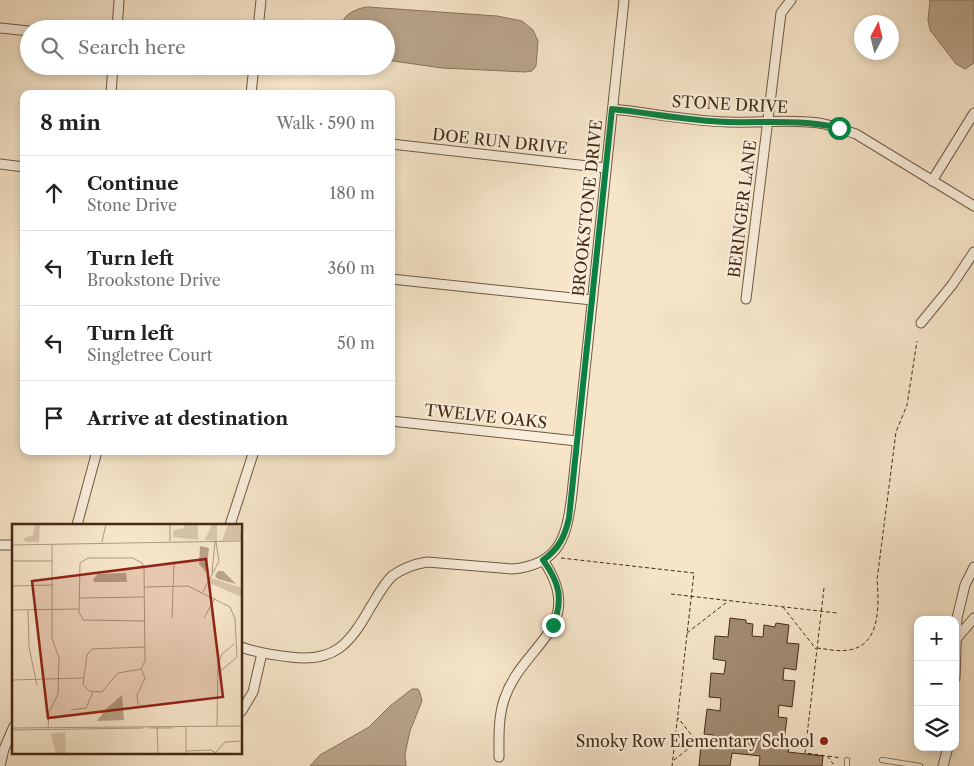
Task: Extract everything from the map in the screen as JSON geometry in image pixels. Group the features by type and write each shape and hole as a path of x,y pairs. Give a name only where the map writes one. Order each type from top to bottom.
{"street":[{"path":"118,20 119,0"},
{"path":"259,20 262,0"},
{"name":"BROOKSTONE DRIVE","path":"545,562 559,545 567,528 624,0"},
{"name":"BERINGER LANE","path":"746,299 781,13 791,0"},
{"path":"0,28 20,30"},
{"path":"111,90 113,75"},
{"path":"251,90 253,75"},
{"name":"STONE DRIVE","path":"612,109 690,119 767,123 820,123 856,134 974,206"},
{"path":"932,181 974,113"},
{"name":"DOE RUN DRIVE","path":"395,144 606,168"},
{"path":"0,164 20,166"},
{"path":"921,323 952,284 974,252"},
{"path":"395,279 592,300"},
{"name":"TWELVE OAKS","path":"395,421 577,440"},
{"path":"77,524 96,455"},
{"path":"230,524 253,455"},
{"path":"242,646 262,653 312,659 335,651 350,638 392,577 414,564 427,562 512,569 524,568 545,562 552,573 557,587 560,603 558,613 547,636 519,669 504,699 499,720 499,757"},
{"path":"957,616 965,585 974,569"},
{"path":"959,636 974,618"},
{"path":"242,710 253,692 262,653"},
{"path":"0,766 4,749 12,731"},
{"path":"942,766 947,751"}],"lane":[{"path":"882,760 920,766"},
{"path":"845,761 847,766"}],"path":[{"path":"782,607 817,649 842,651 857,648 870,635 877,621 879,602 877,580 896,432 908,405 917,341"},
{"path":"545,562 558,558 694,573 672,766"},
{"path":"824,588 805,754 840,758 845,761"},
{"path":"670,594 837,613"},
{"path":"687,634 728,601"},
{"path":"678,718 697,742"},
{"path":"675,739 709,743"},
{"path":"673,761 697,742"},
{"path":"827,756 835,766"}],"shaded area":[{"path":"930,0 974,0 974,63 965,69 956,64 930,30 928,20"},
{"path":"368,7 497,16 522,21 533,30 538,41 536,66 532,71 525,72 442,68 395,61 395,20 344,20 350,13"},
{"path":"412,689 418,689 422,701 410,731 405,754 406,766 310,766 320,755 369,727 390,706"}],"building":[{"path":"730,618 746,620 746,623 753,624 752,636 763,637 764,625 775,627 776,623 789,625 787,643 799,644 796,670 784,668 783,680 795,681 792,707 779,705 778,717 787,718 783,748 789,749 788,752 823,756 822,766 759,766 760,756 732,753 730,766 699,766 701,745 713,745 714,735 704,734 707,709 720,711 721,698 709,697 711,673 724,674 726,661 713,659 715,636 728,637"}],"place":[{"name":"Smoky Row Elementary School","path":"824,741"}],"route":[{"path":"553,625 560,603 555,580 543,560 550,555 565,536 569,518 612,109 690,119 726,122 820,123 839,128"}]}
